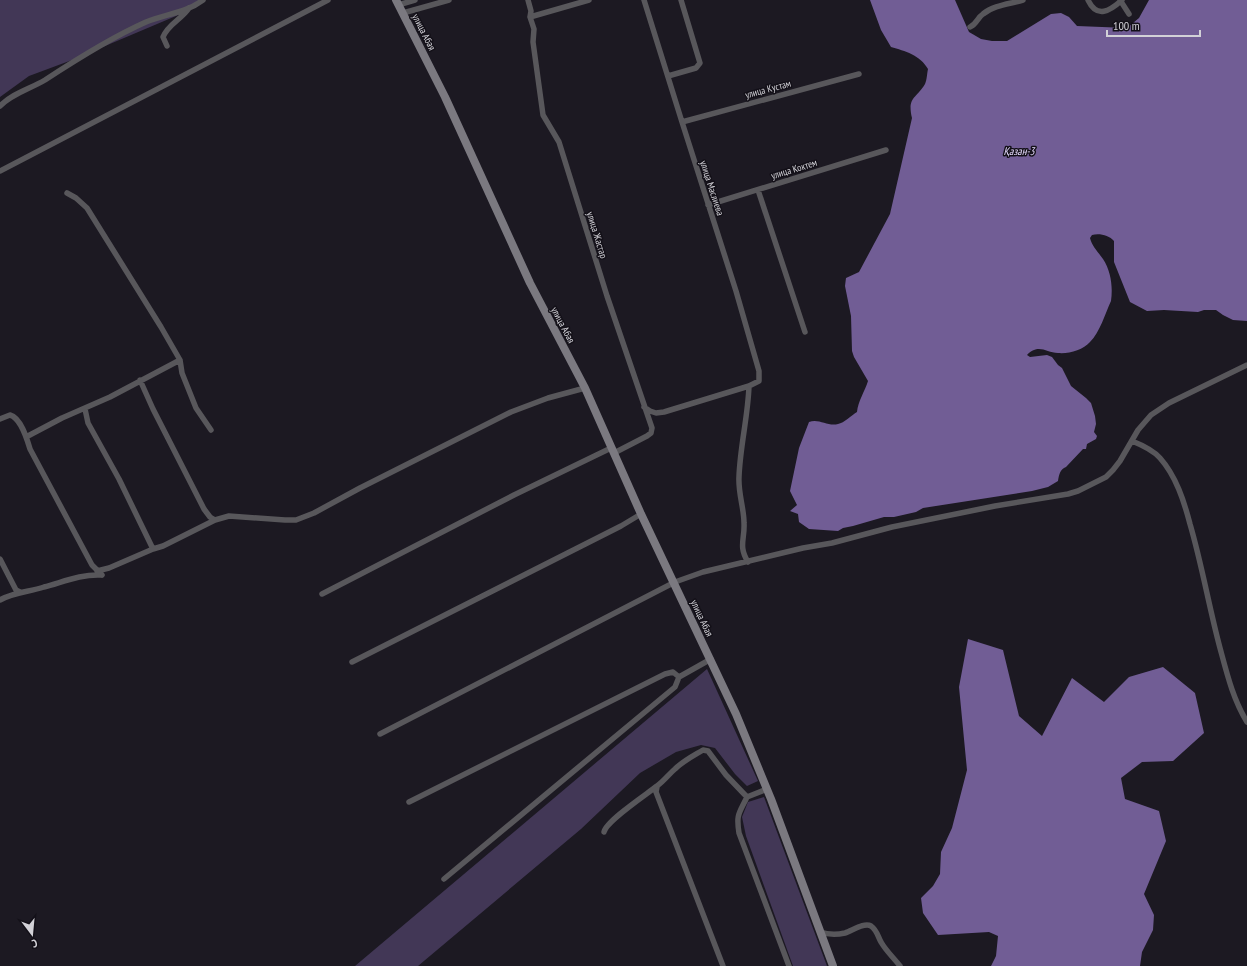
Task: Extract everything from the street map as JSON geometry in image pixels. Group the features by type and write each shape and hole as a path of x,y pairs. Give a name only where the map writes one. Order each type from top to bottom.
{"main road":[{"name":"улица Абая","path":"397,3 445,97 530,283 585,388 641,514 675,582 736,714 767,789 833,966"}],"street":[{"path":"0,106 11,96 44,80 61,68 109,40 159,17 189,8 203,0"},
{"path":"0,171 328,0"},
{"path":"397,3 415,0"},
{"path":"403,13 449,0"},
{"name":"улица Жастар","path":"322,594 514,495 612,450 647,436 652,428 607,296 559,142 543,115 533,42 534,29 530,17 531,11 528,0"},
{"path":"530,17 589,0"},
{"name":"улица Маслиева","path":"644,0 736,290 760,371 759,381 749,386"},
{"path":"668,76 696,68 700,64 681,0"},
{"path":"970,27 974,25 983,14 1005,4 1023,0"},
{"path":"1088,0 1094,8 1099,11 1106,12 1114,8 1121,0 1129,14"},
{"path":"167,46 163,37 165,32 182,17 189,8"},
{"name":"улица Кустам","path":"682,122 859,74"},
{"name":"улица Коктем","path":"708,205 886,150"},
{"path":"758,190 805,332"},
{"path":"67,193 76,198 90,214 161,327 180,360 182,373 196,408 211,430"},
{"path":"26,437 62,418 110,398 140,380 180,360"},
{"path":"380,734 675,582 703,572 803,548 832,543 892,527 952,514 1068,494 1091,486 1106,477 1120,461 1138,430 1151,415 1169,403 1247,365"},
{"path":"140,380 153,409 204,509 210,517 215,520"},
{"path":"644,407 656,413 664,412 749,386 739,479 744,523 741,543 742,550 748,562"},
{"path":"96,571 109,568 153,548 163,546 215,520 229,516 296,520 314,513 367,484 511,412 548,398 585,388"},
{"path":"85,409 88,423 119,480 153,548"},
{"path":"0,419 10,415 15,417 26,437 30,449 92,565 96,571 102,575 91,575 28,592 20,592 0,600"},
{"path":"1132,441 1144,446 1159,457 1167,467 1184,503 1228,678 1233,694 1247,722"},
{"path":"352,662 621,526 641,514"},
{"path":"0,559 16,590 20,592"},
{"path":"444,879 675,687 680,677 711,660"},
{"path":"409,802 665,674 673,672 680,677"},
{"path":"604,832 604,829 642,797 657,787 677,767 703,750 708,751 726,776 747,797"},
{"path":"657,787 656,792 722,966"},
{"path":"767,789 747,797 737,820 739,833 789,966"},
{"path":"820,932 826,934 836,934 866,925 870,926 900,966"}],"shaded area":[{"path":"0,0 201,0 197,5 176,16 72,60 29,76 0,97"},
{"path":"707,669 758,781 747,786 735,774 715,748 701,745 676,752 640,773 581,829 418,966 355,966"},
{"path":"764,797 827,966 793,966 746,836 742,817 748,802"}],"water":[{"name":"Қазан-3","path":"870,0 955,0 969,32 981,39 1007,41 1051,14 1061,13 1069,17 1077,26 1127,28 1139,18 1149,0 1247,0 1247,321 1233,320 1216,310 1204,310 1198,312 1164,310 1147,311 1130,302 1114,262 1114,241 1104,235 1092,235 1090,238 1091,241 1106,264 1110,274 1112,290 1111,301 1094,338 1087,345 1076,351 1054,353 1039,349 1031,351 1027,355 1030,357 1047,355 1052,357 1062,368 1071,386 1091,403 1095,416 1096,424 1094,432 1097,436 1096,439 1087,444 1086,449 1083,449 1066,467 1062,469 1059,474 1058,481 1048,487 1032,491 923,508 916,512 894,517 884,517 843,528 838,531 809,529 799,522 798,514 790,511 797,505 790,491 799,448 809,422 816,421 834,425 845,421 857,412 868,381 852,351 851,316 845,286 846,278 859,272 890,214 912,118 912,102 925,84 928,69 921,60 916,57 907,52 891,47 881,30"},
{"path":"968,639 1003,650 1019,716 1042,736 1072,678 1104,702 1129,677 1163,667 1195,693 1204,733 1173,761 1142,762 1121,778 1125,799 1159,811 1166,841 1144,894 1154,915 1153,930 1142,952 1140,966 991,966 996,956 998,936 989,932 938,935 923,913 921,898 933,886 940,874 941,852 952,828 967,770 959,687"}]}
